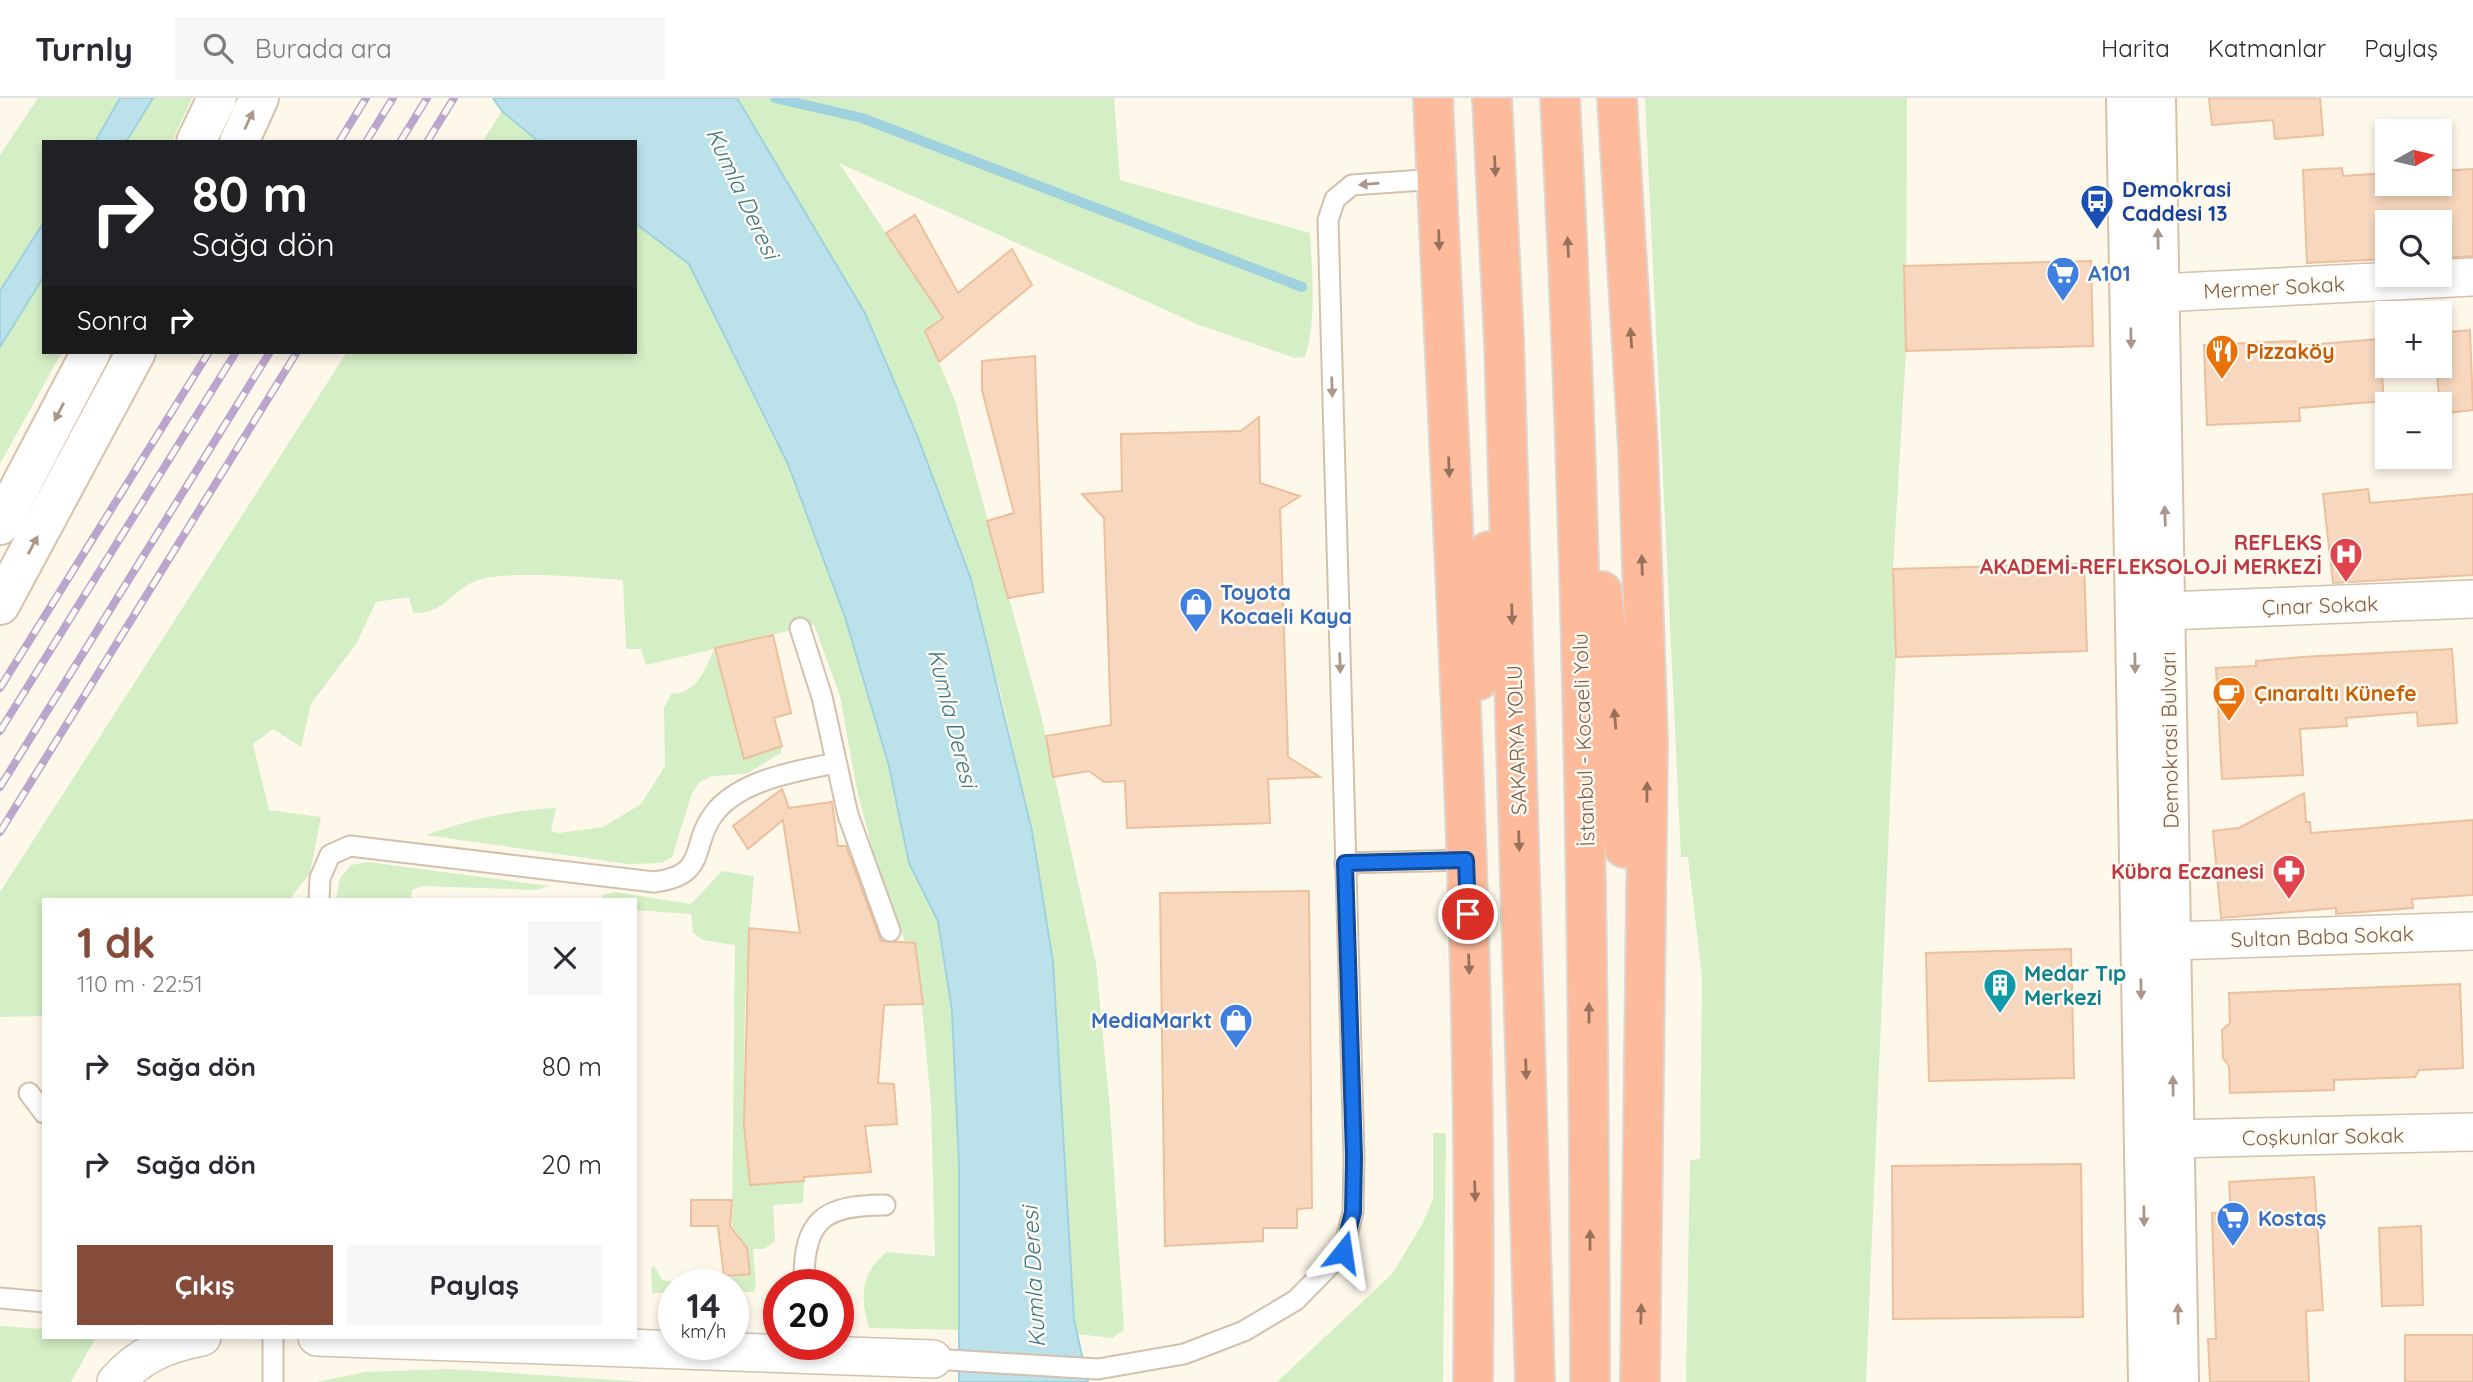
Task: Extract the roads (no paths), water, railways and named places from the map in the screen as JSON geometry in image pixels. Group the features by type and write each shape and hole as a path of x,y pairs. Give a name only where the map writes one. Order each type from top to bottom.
{"highway":[{"path":"1433,98 1466,860 1475,1212 1473,1382"},
{"name":"SAKARYA YOLU","path":"1492,98 1504,340 1535,1382"},
{"name":"İstanbul - Kocaeli Yolu","path":"1560,98 1570,284 1589,955 1590,1382"},
{"path":"1616,98 1638,446 1648,742 1640,1382"},
{"path":"1570,284 1615,719 1644,1154"},
{"path":"1466,860 1504,340"}],"main road":[{"path":"197,140 217,98"},
{"path":"240,140 259,98"},
{"name":"Demokrasi Bulvarı","path":"2126,98 2145,294"},
{"name":"Demokrasi Bulvarı","path":"2148,1382 2158,1138 2145,294 2156,98"},
{"path":"0,525 90,354"},
{"path":"0,605 135,354"},
{"name":"Demokrasi Bulvarı","path":"2158,1138 2179,1382"}],"street":[{"name":"Mermer Sokak","path":"2145,294 2473,277"},
{"name":"Çınar Sokak","path":"2151,611 2473,599"},
{"name":"Sultan Baba Sokak","path":"2156,940 2473,931"},
{"name":"Coşkunlar Sokak","path":"2158,1138 2473,1132"},
{"path":"116,1382 129,1366 157,1349 187,1339"},
{"path":"420,1339 763,1348"},
{"path":"854,1353 933,1359"}],"lane":[{"path":"933,1359 1098,1369 1184,1354 1244,1331 1296,1300 1343,1252 1353,1212 1354,1157 1328,220 1335,199 1352,185 1437,179"},
{"path":"800,628 822,697 848,815 890,930"},
{"path":"319,898 320,878 330,856 350,846 654,882 675,879 696,860 713,815 735,796 774,776 836,763"},
{"path":"1345,863 1466,860"},
{"path":"30,1093 42,1110"},
{"path":"805,1269 807,1239 828,1213 856,1205 885,1205"},
{"path":"0,1298 42,1302"},
{"path":"273,1339 273,1382"}],"water":[{"path":"120,98 153,98 127,140 96,140"},
{"name":"Kumla Deresi","path":"493,98 737,98 865,313 917,435 971,579 1032,831 1053,962 1074,1320 1088,1382 959,1382 959,1165 952,1011 938,921 909,863 889,766 845,617 788,464 689,264 637,225 637,140 537,140 502,111"},
{"path":"42,225 42,279 0,347 0,291"}],"waterway":[{"path":"775,98 862,118 1302,287"}],"railway":[{"path":"340,140 366,98"},
{"path":"367,140 393,98"},
{"path":"401,140 427,98"},
{"path":"428,140 454,98"},
{"path":"0,688 208,354"},
{"path":"0,731 235,354"},
{"path":"0,787 269,354"},
{"path":"0,832 296,354"}],"place":[{"name":"Demokrasi Caddesi 13","path":"2097,231"},
{"name":"A101","path":"2063,303"},
{"name":"Pizzaköy","path":"2222,381"},
{"name":"REFLEKS AKADEMİ-REFLEKSOLOJİ MERKEZİ","path":"2346,584"},
{"name":"Toyota Kocaeli Kaya","path":"1196,634"},
{"name":"Çınaraltı Künefe","path":"2229,723"},
{"name":"Kübra Eczanesi","path":"2289,901"},
{"name":"Medar Tıp Merkezi","path":"2000,1015"},
{"name":"MediaMarkt","path":"1236,1050"},
{"name":"Kostaş","path":"2233,1248"}]}
